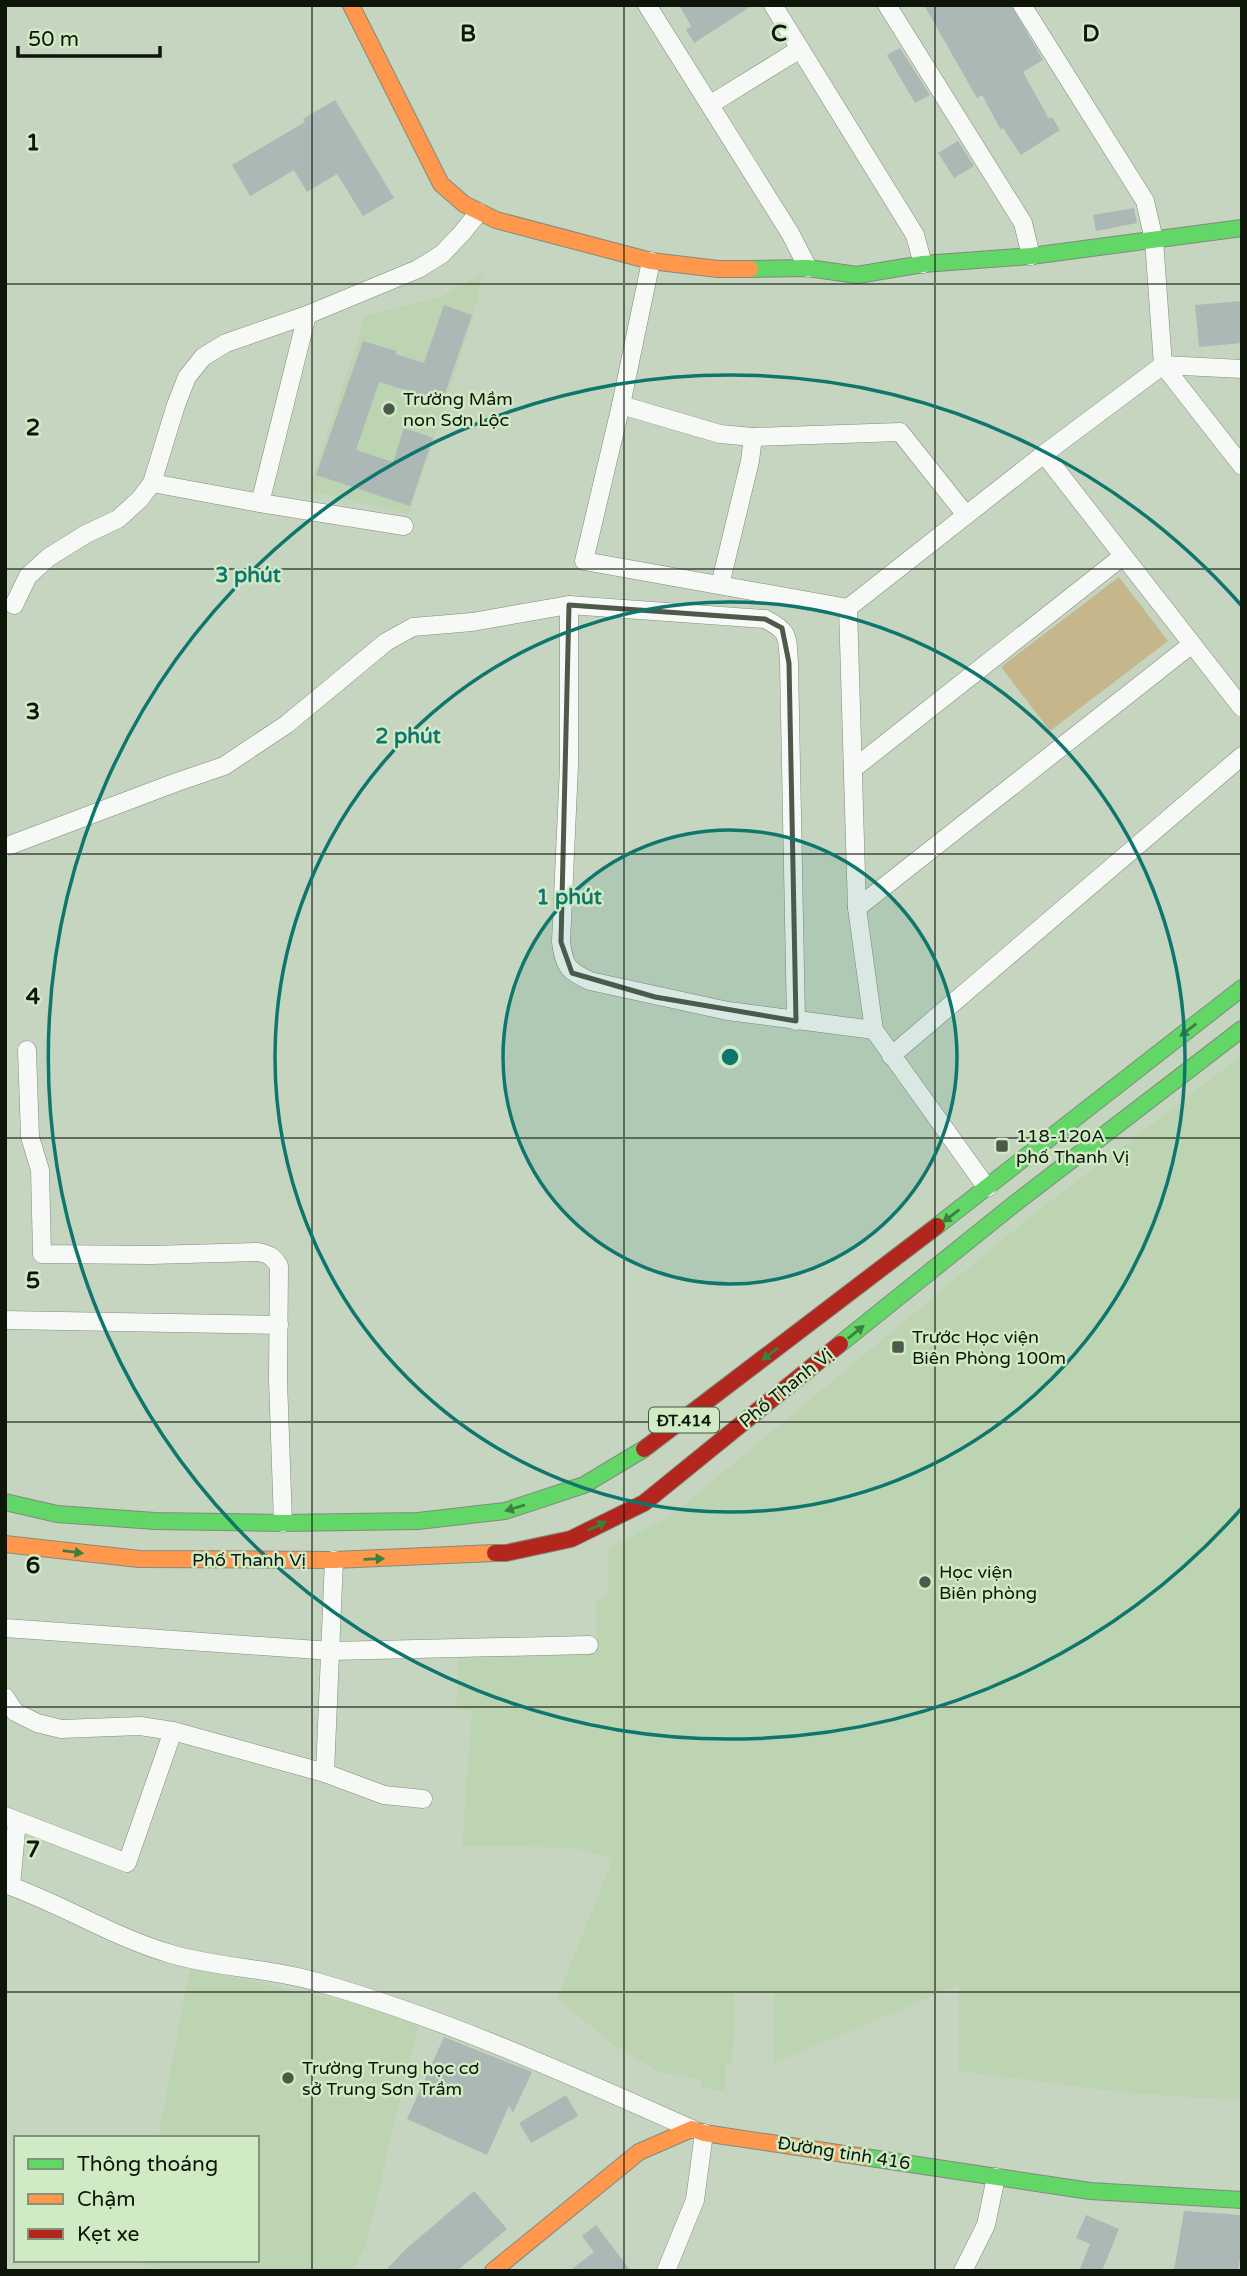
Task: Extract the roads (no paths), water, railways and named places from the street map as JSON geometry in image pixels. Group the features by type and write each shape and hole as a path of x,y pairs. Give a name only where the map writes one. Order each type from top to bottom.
{"main road":[{"path":"351,5 441,184 464,204 496,220 651,261 718,269 808,268 857,275 923,264 1031,256 1242,228"},
{"name":"Phố Thanh Vị","path":"5,1502 57,1514 155,1521 418,1521 505,1511 584,1485 652,1444 987,1188 1242,988"},
{"name":"Phố Thanh Vị","path":"5,1544 139,1559 334,1560 506,1553 571,1539 644,1503 1013,1205 1242,1029"},
{"path":"987,1188 1013,1205"},
{"path":"493,2271 639,2152 698,2131"},
{"name":"Đường tỉnh 416","path":"698,2131 1090,2191 1242,2200"}],"street":[{"path":"648,5 790,233 808,268"},
{"path":"772,5 915,235 923,264"},
{"path":"887,5 1023,223 1031,256"},
{"path":"1022,5 1145,201 1154,240 1163,365 1242,466"},
{"path":"711,104 800,49"},
{"path":"14,605 28,576 49,556 118,519 140,499 152,483 187,377 202,357 226,343 307,315 418,269 442,254 479,212"},
{"path":"651,261 621,405 584,561 848,608 1044,454 1163,365 1242,369"},
{"path":"260,503 307,315"},
{"path":"621,405 720,434 753,437 900,432 966,515"},
{"path":"720,585 750,461 753,437"},
{"path":"1044,454 1242,708"},
{"path":"152,483 404,526"},
{"path":"853,769 1123,556"},
{"path":"569,605 569,766 561,942 563,959 572,973 590,981 655,997 796,1021 874,1030"},
{"path":"5,847 224,766 287,724 386,642 413,627 472,622 569,605 765,619 782,628 787,638 789,663 796,1021"},
{"path":"848,608 857,908 874,1030 987,1188"},
{"path":"857,908 1192,644"},
{"path":"891,1056 1242,756"},
{"path":"27,1050 30,1137 40,1170 42,1254 258,1252 270,1254 279,1265 282,1523"},
{"path":"5,1320 279,1325"},
{"path":"325,1773 334,1560"},
{"path":"5,1628 331,1651 589,1645"},
{"path":"5,1697 15,1712 37,1723 61,1729 140,1726 173,1731 325,1773 384,1795 423,1798"},
{"path":"173,1731 127,1863 11,1819 8,1885 125,1938 173,1955 315,1981 443,2024 698,2131 695,2200 666,2271"},
{"path":"963,2271 986,2225 996,2177"}],"place":[{"name":"Trường Mầm non Sơn Lộc","path":"389,409"},
{"name":"118-120A phố Thanh Vị","path":"1002,1146"},
{"name":"Trước Học viện Biên Phòng 100m","path":"898,1347"},
{"name":"Học viện Biên phòng","path":"925,1582"},
{"name":"Trường Trung học cơ sở Trung Sơn Trầm","path":"288,2078"}]}
